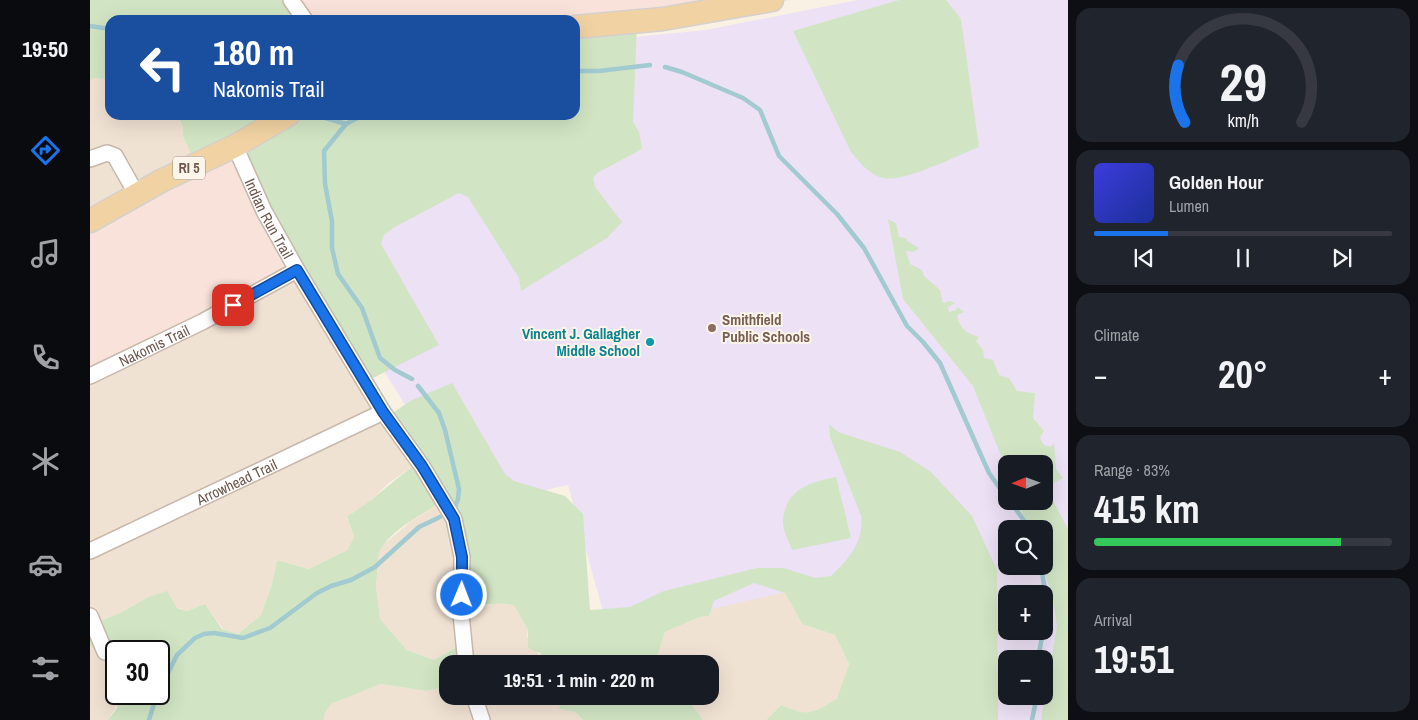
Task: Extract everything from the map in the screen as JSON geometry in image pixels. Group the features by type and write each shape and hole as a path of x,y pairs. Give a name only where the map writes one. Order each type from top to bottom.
{"main road":[{"path":"580,27 663,19 772,0"},
{"name":"RI 5","path":"90,221 137,194 236,146 280,120"}],"street":[{"path":"291,0 302,15"},
{"name":"Indian Run Trail","path":"236,146 264,211 297,270 383,412 422,466 454,519 462,557 461,614 465,655"},
{"path":"90,159 107,153 115,156 137,194"},
{"name":"Nakomis Trail","path":"90,376 202,322 297,270"},
{"name":"Arrowhead Trail","path":"90,551 383,412"},
{"path":"90,616 105,652"},
{"path":"477,705 482,720"}],"shaded area":[{"path":"286,0 789,0 780,3 580,20 580,15 295,15"},
{"name":"Smithfield Public Schools","path":"858,0 1068,0 1068,720 933,720 794,590 609,633 568,485 469,507 312,256 566,120 580,120 580,106 615,39 706,30"},
{"path":"95,78 105,79 105,120 180,120 183,128 183,136 196,165 90,222 90,80"},
{"path":"229,147 293,266 90,375 90,222"},
{"path":"291,273 416,464 390,482 364,506 347,516 354,537 347,550 309,569 277,560 272,584 261,615 238,634 223,629 205,604 187,611 148,597 120,613 90,625 90,375"},
{"path":"438,504 451,517 463,608 488,606 498,601 514,605 528,630 527,636 539,655 463,655 461,644 442,655 439,655 434,660 407,650 380,619 376,586 379,553 383,545 410,522"},
{"path":"754,583 785,593 802,624 835,635 849,664 838,699 811,714 800,713 781,705 766,720 703,720 692,705 719,705 719,655 658,655 665,632 700,617 709,616 714,601"},
{"path":"90,645 102,655 105,654 105,705 117,705 108,720 90,720"},
{"path":"381,684 426,691 439,689 439,705 560,705 559,709 575,712 583,720 324,720 324,715 331,704"}],"green space":[{"path":"90,0 286,0 295,15 105,15 105,79 95,78 90,80"},
{"path":"899,0 946,0 961,19 979,147 917,172 904,176 883,178 869,171 851,152 793,31"},
{"path":"637,24 633,122 639,132 642,149 597,173 593,178 595,187 622,222 607,238 521,291 519,278 468,197 459,193 393,228 384,235 381,244 439,345 365,382 234,147 196,165 183,136 183,128 180,120 580,120 580,27"},
{"path":"888,219 896,223 899,237 906,238 907,241 919,248 914,252 906,251 910,264 922,270 924,276 940,290 943,303 950,301 955,303 948,307 949,312 956,310 958,307 964,312 957,315 960,324 967,332 979,337 976,341 983,350 984,358 993,360 999,375 1009,378 1017,391 1035,393 1033,418 1044,431 1040,438 1044,445 1051,447 1054,443 1056,469 1063,478 1053,483 1053,455 1001,455 973,386 903,299"},
{"path":"452,383 505,474 514,481 565,496 583,514 590,610 630,607 664,591 757,568 784,568 815,578 831,576 844,563 858,542 861,516 830,437 829,424 838,432 900,452 931,472 972,516 997,570 998,720 766,720 781,705 798,711 810,712 837,699 849,664 835,635 802,624 785,593 754,583 714,601 709,616 700,617 665,632 658,655 541,655 528,648 528,630 514,605 495,604 463,608 454,526 438,504 397,531 384,545 379,553 376,586 380,619 407,650 434,660 439,657 439,689 426,691 381,684 331,704 324,715 324,720 108,720 117,708 117,705 170,705 170,640 105,640 105,654 102,655 90,645 90,625 120,613 148,597 167,591 177,608 187,611 205,604 222,629 238,634 261,615 272,584 277,560 309,569 347,550 354,537 347,516 416,464 387,417 410,401"},
{"path":"836,477 851,538 792,550 783,524 785,509 789,501 801,489 817,481"},
{"path":"1053,501 1068,529 1068,720 1041,720 1044,705 1053,705 1053,650 1057,627 1053,585 1049,585 1045,575 1053,575 1053,520 1025,520 1021,510 1053,510"},
{"path":"462,644 463,655 443,655"},
{"path":"560,705 692,705 703,720 583,720 575,712 559,709"}],"waterway":[{"path":"90,26 105,28"},
{"path":"580,71 599,71 650,65"},
{"path":"665,67 682,72 743,98 760,110 779,156 837,214 864,248 907,326 940,363 989,473 998,486"},
{"path":"332,120 346,124"},
{"path":"354,120 346,124 324,151 325,184 332,221 332,248 338,274 362,308 380,358 395,370 412,379"},
{"path":"418,386 439,413 445,430 459,489 454,510"},
{"path":"1016,510 1024,520"},
{"path":"170,669 177,655 195,638 204,634 214,633 243,638 270,628 317,593 331,586 351,580 375,567 419,527 440,517"},
{"path":"1042,575 1044,585"},
{"path":"1040,650 1041,640"},
{"path":"149,720 154,705"},
{"path":"1032,720 1035,705"}],"place":[{"name":"Smithfield Public Schools","path":"712,328"},
{"name":"Vincent J. Gallagher Middle School","path":"650,342"}],"route":[{"path":"233,305 297,270 383,412 422,466 454,519 462,557 462,595"}]}
